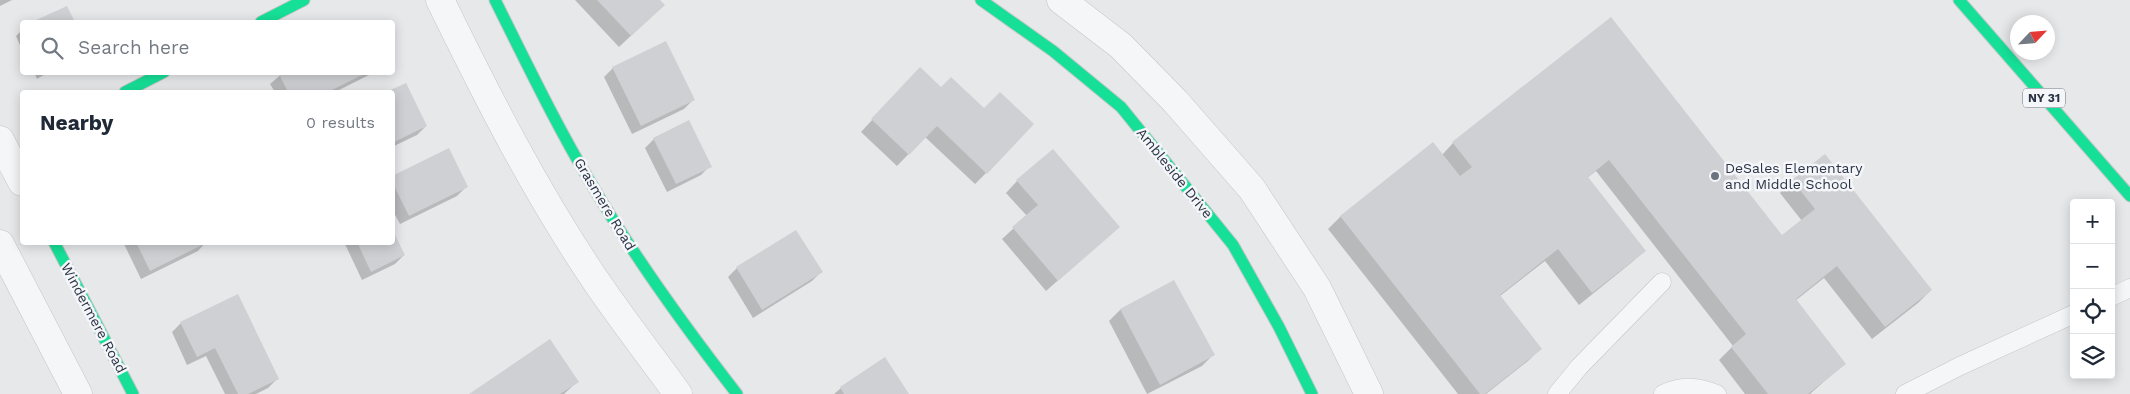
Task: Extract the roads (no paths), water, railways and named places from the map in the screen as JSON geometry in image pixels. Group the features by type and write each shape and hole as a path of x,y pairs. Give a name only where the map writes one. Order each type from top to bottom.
{"main road":[{"path":"265,20 304,0"},
{"name":"Grasmere Road","path":"495,0 573,153 632,249 681,322 737,394"},
{"name":"Ambleside Drive","path":"981,0 1053,51 1121,107 1233,245 1279,327 1312,394"},
{"name":"NY 31","path":"1959,0 2130,196"},
{"path":"129,90 158,75"},
{"name":"Windermere Road","path":"56,245 134,394"}],"street":[{"path":"440,0 481,84 551,210 600,287 678,394"},
{"path":"1061,0 1122,46 1175,101 1252,189 1317,288 1369,394"},
{"path":"7,149 20,178"},
{"path":"0,244 78,394"}],"lane":[{"path":"1557,394 1579,367 1662,282"},
{"path":"2115,295 2130,288"},
{"path":"1905,394 1960,366 2070,316"},
{"path":"1664,394 1674,389 1700,387 1717,394"}],"place":[{"name":"DeSales Elementary and Middle School","path":"1715,176"}]}
